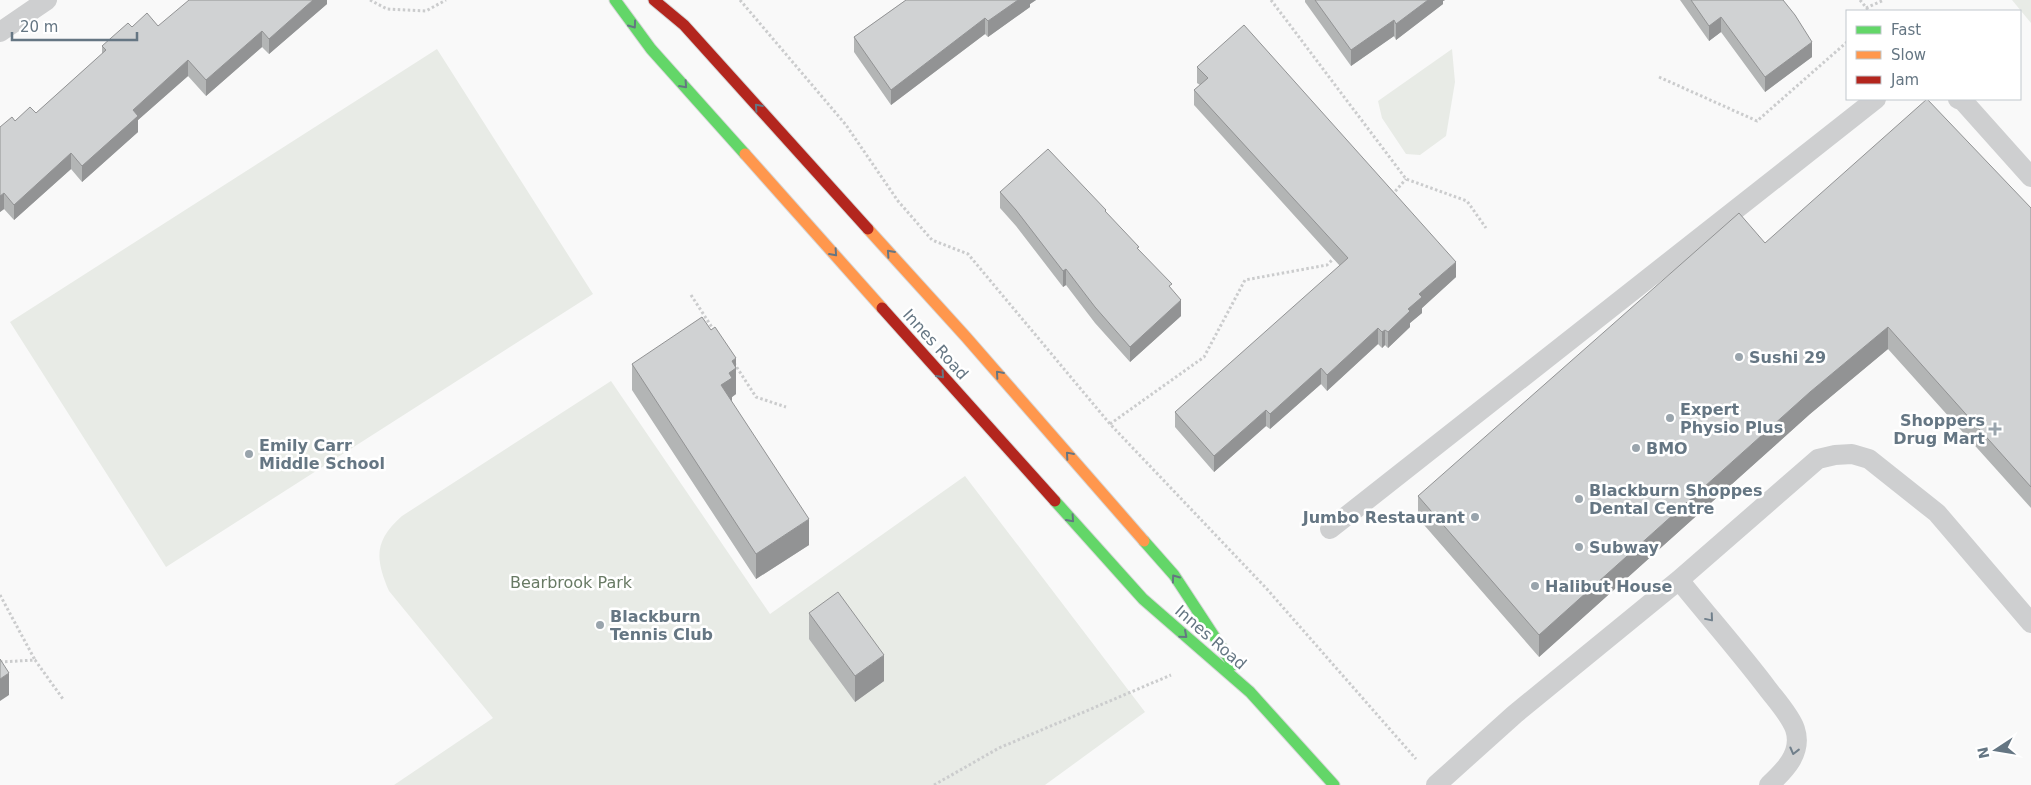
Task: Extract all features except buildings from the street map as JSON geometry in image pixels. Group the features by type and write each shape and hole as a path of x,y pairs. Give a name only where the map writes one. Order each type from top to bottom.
{"street":[{"name":"Innes Road","path":"615,0 651,49 1026,471 1143,599 1250,692 1334,785"},
{"name":"Innes Road","path":"654,0 684,25 966,337 1174,575 1250,692"}],"lane":[{"path":"0,32 47,0"},
{"path":"1330,529 1875,100"},
{"path":"1960,100 2031,177"},
{"path":"1436,784 1515,714 1679,580 1818,460 1835,455 1852,454 1869,459 1937,513 2031,623"},
{"path":"1679,580 1754,672 1781,707 1795,730 1796,743 1790,763 1768,785"}],"path":[{"path":"370,0 387,9 426,11 446,0"},
{"path":"740,0 846,125 898,201 932,240 968,254 1110,424 1266,588 1436,784"},
{"path":"1271,0 1406,179 1467,201 1486,228"},
{"path":"1860,0 1866,8 1884,0"},
{"path":"1659,77 1757,121 1846,43"},
{"path":"1386,201 1406,179"},
{"path":"1110,424 1204,357 1245,280 1327,265 1340,251"},
{"path":"691,295 716,334"},
{"path":"731,358 756,397 786,407"},
{"path":"0,595 35,660 63,699"},
{"path":"0,662 35,660"},
{"path":"934,785 999,748 1172,675"}],"green space":[{"path":"2012,0 2031,0 2031,23 2021,10"},
{"path":"437,49 593,294 166,567 10,322"},
{"path":"1452,49 1455,82 1446,136 1420,155 1406,154 1382,118 1378,101"},
{"name":"Bearbrook Park","path":"611,381 770,614 965,476 1145,712 1045,785 394,785 493,718 389,591 381,569 380,559 380,550 386,534 402,516"}],"traffic: fast":[{"path":"615,0 651,49 745,154"},
{"path":"1055,501 1143,599 1250,692 1334,785"},
{"path":"1144,541 1174,575 1233,665"}],"traffic: slow":[{"path":"745,154 882,308"},
{"path":"868,229 966,337 1144,541"}],"traffic: jam":[{"path":"654,0 684,25 868,229"},
{"path":"882,308 1055,501"}],"place":[{"name":"Sushi 29","path":"1739,357"},
{"name":"Expert Physio Plus","path":"1670,418"},
{"name":"Shoppers Drug Mart","path":"1995,429"},
{"name":"BMO","path":"1636,448"},
{"name":"Emily Carr Middle School","path":"249,454"},
{"name":"Blackburn Shoppes Dental Centre","path":"1579,499"},
{"name":"Jumbo Restaurant","path":"1475,517"},
{"name":"Subway","path":"1579,547"},
{"name":"Halibut House","path":"1535,586"},
{"name":"Blackburn Tennis Club","path":"600,625"}]}
